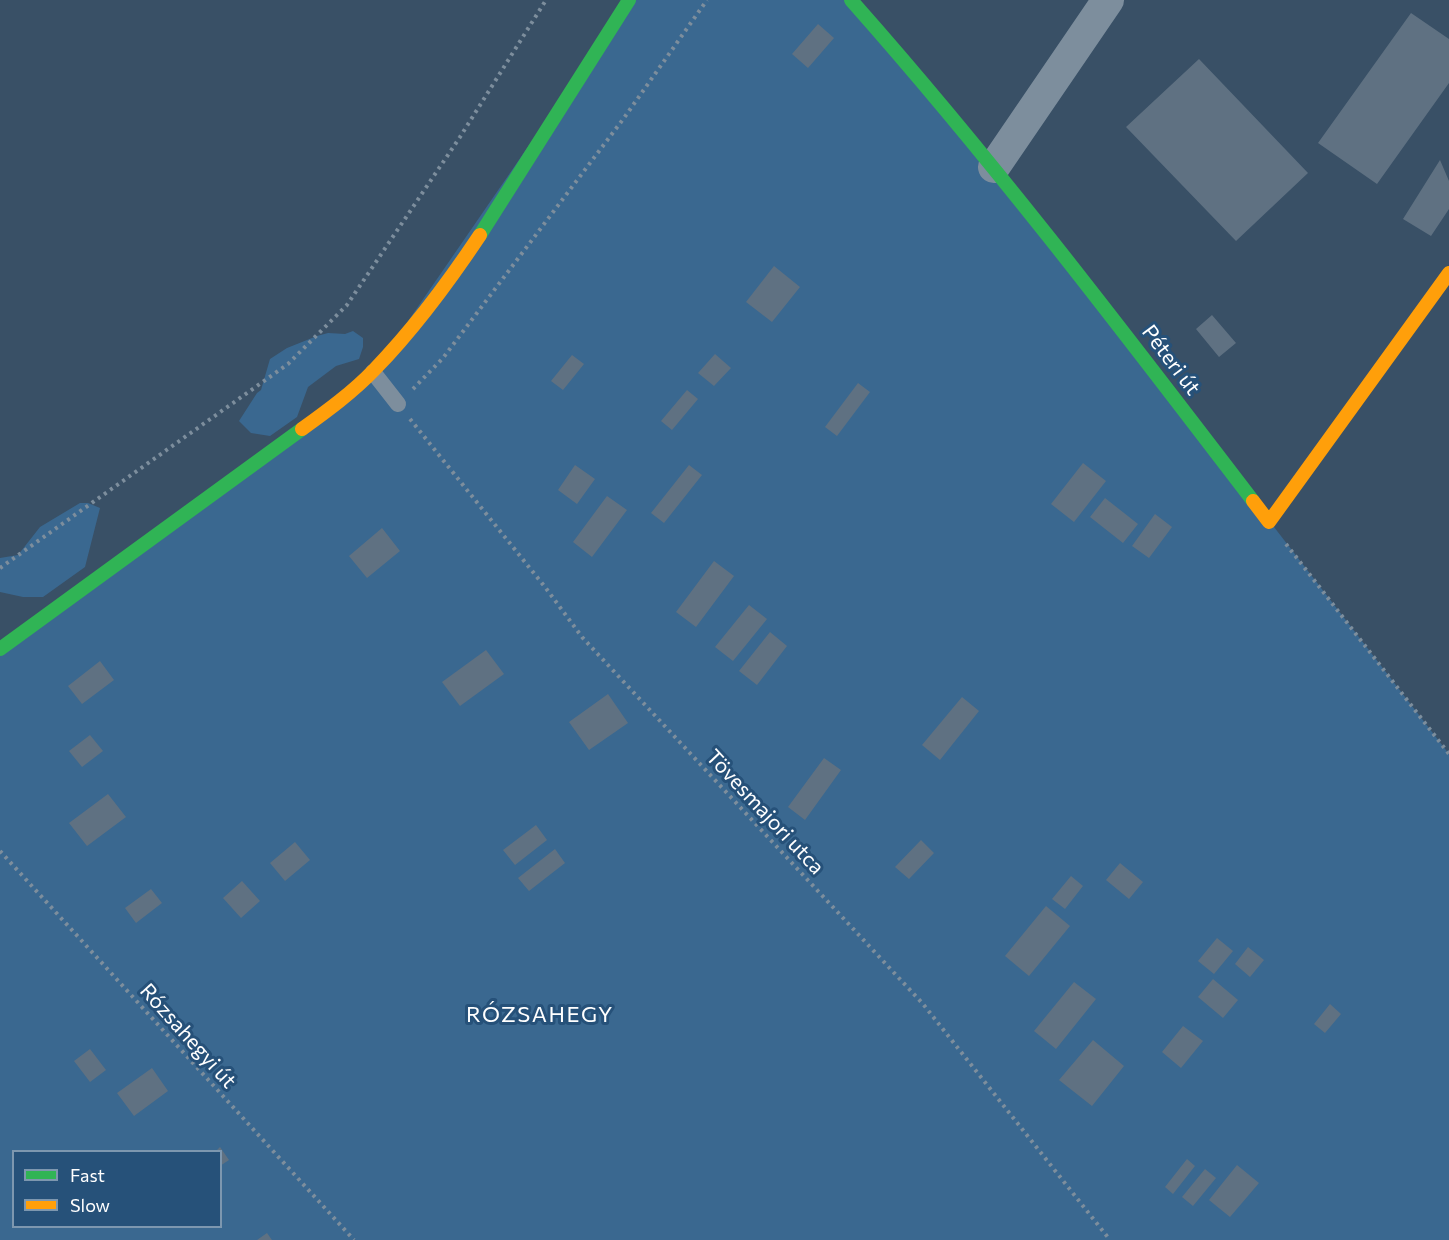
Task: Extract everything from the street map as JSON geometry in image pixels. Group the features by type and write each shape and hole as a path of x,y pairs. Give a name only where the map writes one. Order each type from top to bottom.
{"street":[{"path":"0,649 327,411 373,372 411,330 459,267 510,191 629,0"},
{"name":"Péteri út","path":"851,0 891,44 1032,213 1269,522"},
{"path":"994,168 1108,0"},
{"path":"1269,522 1449,273"}],"lane":[{"path":"373,372 398,404"}],"path":[{"path":"0,568 288,364 347,305 460,137 546,0"},
{"path":"398,404 443,358 624,118 707,0"},
{"name":"Tövesmajori utca","path":"398,404 545,587 582,637 923,1004 1110,1240"},
{"path":"1269,522 1449,754"},
{"name":"Rózsahegyi út","path":"0,851 354,1240"}],"shaded area":[{"path":"629,0 851,0 1032,213 1449,754 1449,1240 0,1240 0,649 373,372"},
{"path":"353,331 363,338 359,359 336,366 308,387 297,417 270,436 251,433 239,421 261,390 270,359 287,348 317,336 328,333 345,334"},
{"path":"80,503 88,503 100,508 85,567 43,597 23,597 0,592 0,558 18,555 40,527"}],"building":[{"path":"1411,13 1449,39 1449,83 1377,184 1318,143"},
{"path":"818,24 834,38 808,68 792,54"},
{"path":"1199,59 1308,173 1236,241 1126,127"},
{"path":"1440,160 1449,181 1449,209 1431,236 1403,219"},
{"path":"774,266 800,287 772,322 746,302"},
{"path":"1212,315 1236,343 1219,357 1196,329"},
{"path":"715,354 731,368 714,386 698,373"},
{"path":"572,355 584,364 563,390 551,381"},
{"path":"858,383 870,392 837,436 825,427"},
{"path":"687,390 698,399 672,430 661,421"},
{"path":"1083,463 1106,481 1074,522 1051,504"},
{"path":"575,465 595,479 577,504 558,490"},
{"path":"689,465 702,475 664,523 651,513"},
{"path":"607,496 627,510 592,557 573,542"},
{"path":"1105,498 1138,524 1123,543 1090,517"},
{"path":"1155,514 1172,527 1149,558 1132,546"},
{"path":"382,528 400,551 367,578 349,556"},
{"path":"714,561 734,576 696,627 676,612"},
{"path":"749,605 767,619 733,661 715,647"},
{"path":"770,632 787,646 757,685 739,671"},
{"path":"486,650 504,674 460,706 442,682"},
{"path":"100,661 114,680 82,704 68,686"},
{"path":"608,694 628,723 589,750 569,722"},
{"path":"962,697 979,711 940,760 922,745"},
{"path":"90,735 103,751 82,767 69,751"},
{"path":"824,758 841,770 805,820 788,807"},
{"path":"108,794 126,817 87,846 69,823"},
{"path":"536,825 547,840 515,865 503,850"},
{"path":"921,840 934,853 909,879 895,867"},
{"path":"295,842 310,860 285,881 270,863"},
{"path":"555,849 565,863 529,891 518,878"},
{"path":"1120,863 1143,882 1129,899 1106,880"},
{"path":"1071,876 1083,886 1065,909 1052,899"},
{"path":"242,881 260,901 241,918 223,898"},
{"path":"151,889 162,903 136,923 125,908"},
{"path":"1046,906 1070,926 1029,976 1005,956"},
{"path":"1217,938 1233,951 1214,974 1198,961"},
{"path":"1248,947 1264,960 1250,977 1235,964"},
{"path":"1213,979 1238,1000 1223,1018 1198,997"},
{"path":"1074,982 1096,999 1056,1049 1034,1031"},
{"path":"1330,1004 1341,1014 1325,1033 1314,1024"},
{"path":"1183,1026 1203,1041 1181,1068 1162,1052"},
{"path":"1093,1040 1124,1066 1092,1106 1059,1080"},
{"path":"90,1049 106,1070 90,1082 74,1061"},
{"path":"152,1068 168,1091 134,1116 117,1093"},
{"path":"220,1147 229,1160 222,1165 222,1150 217,1150"},
{"path":"1187,1159 1195,1166 1173,1194 1165,1187"},
{"path":"1237,1165 1259,1183 1230,1217 1209,1200"},
{"path":"1205,1169 1216,1178 1193,1206 1182,1197"},
{"path":"267,1233 272,1240 257,1240"}],"traffic: fast":[{"path":"480,235 629,0"},
{"path":"851,0 904,60 1006,184 1253,501"},
{"path":"0,649 302,429"}],"traffic: slow":[{"path":"302,429 349,394 389,354 430,305 480,235"},
{"path":"1253,501 1269,522 1449,273"}],"district":[{"name":"RÓZSAHEGY","path":"540,1015"}]}
